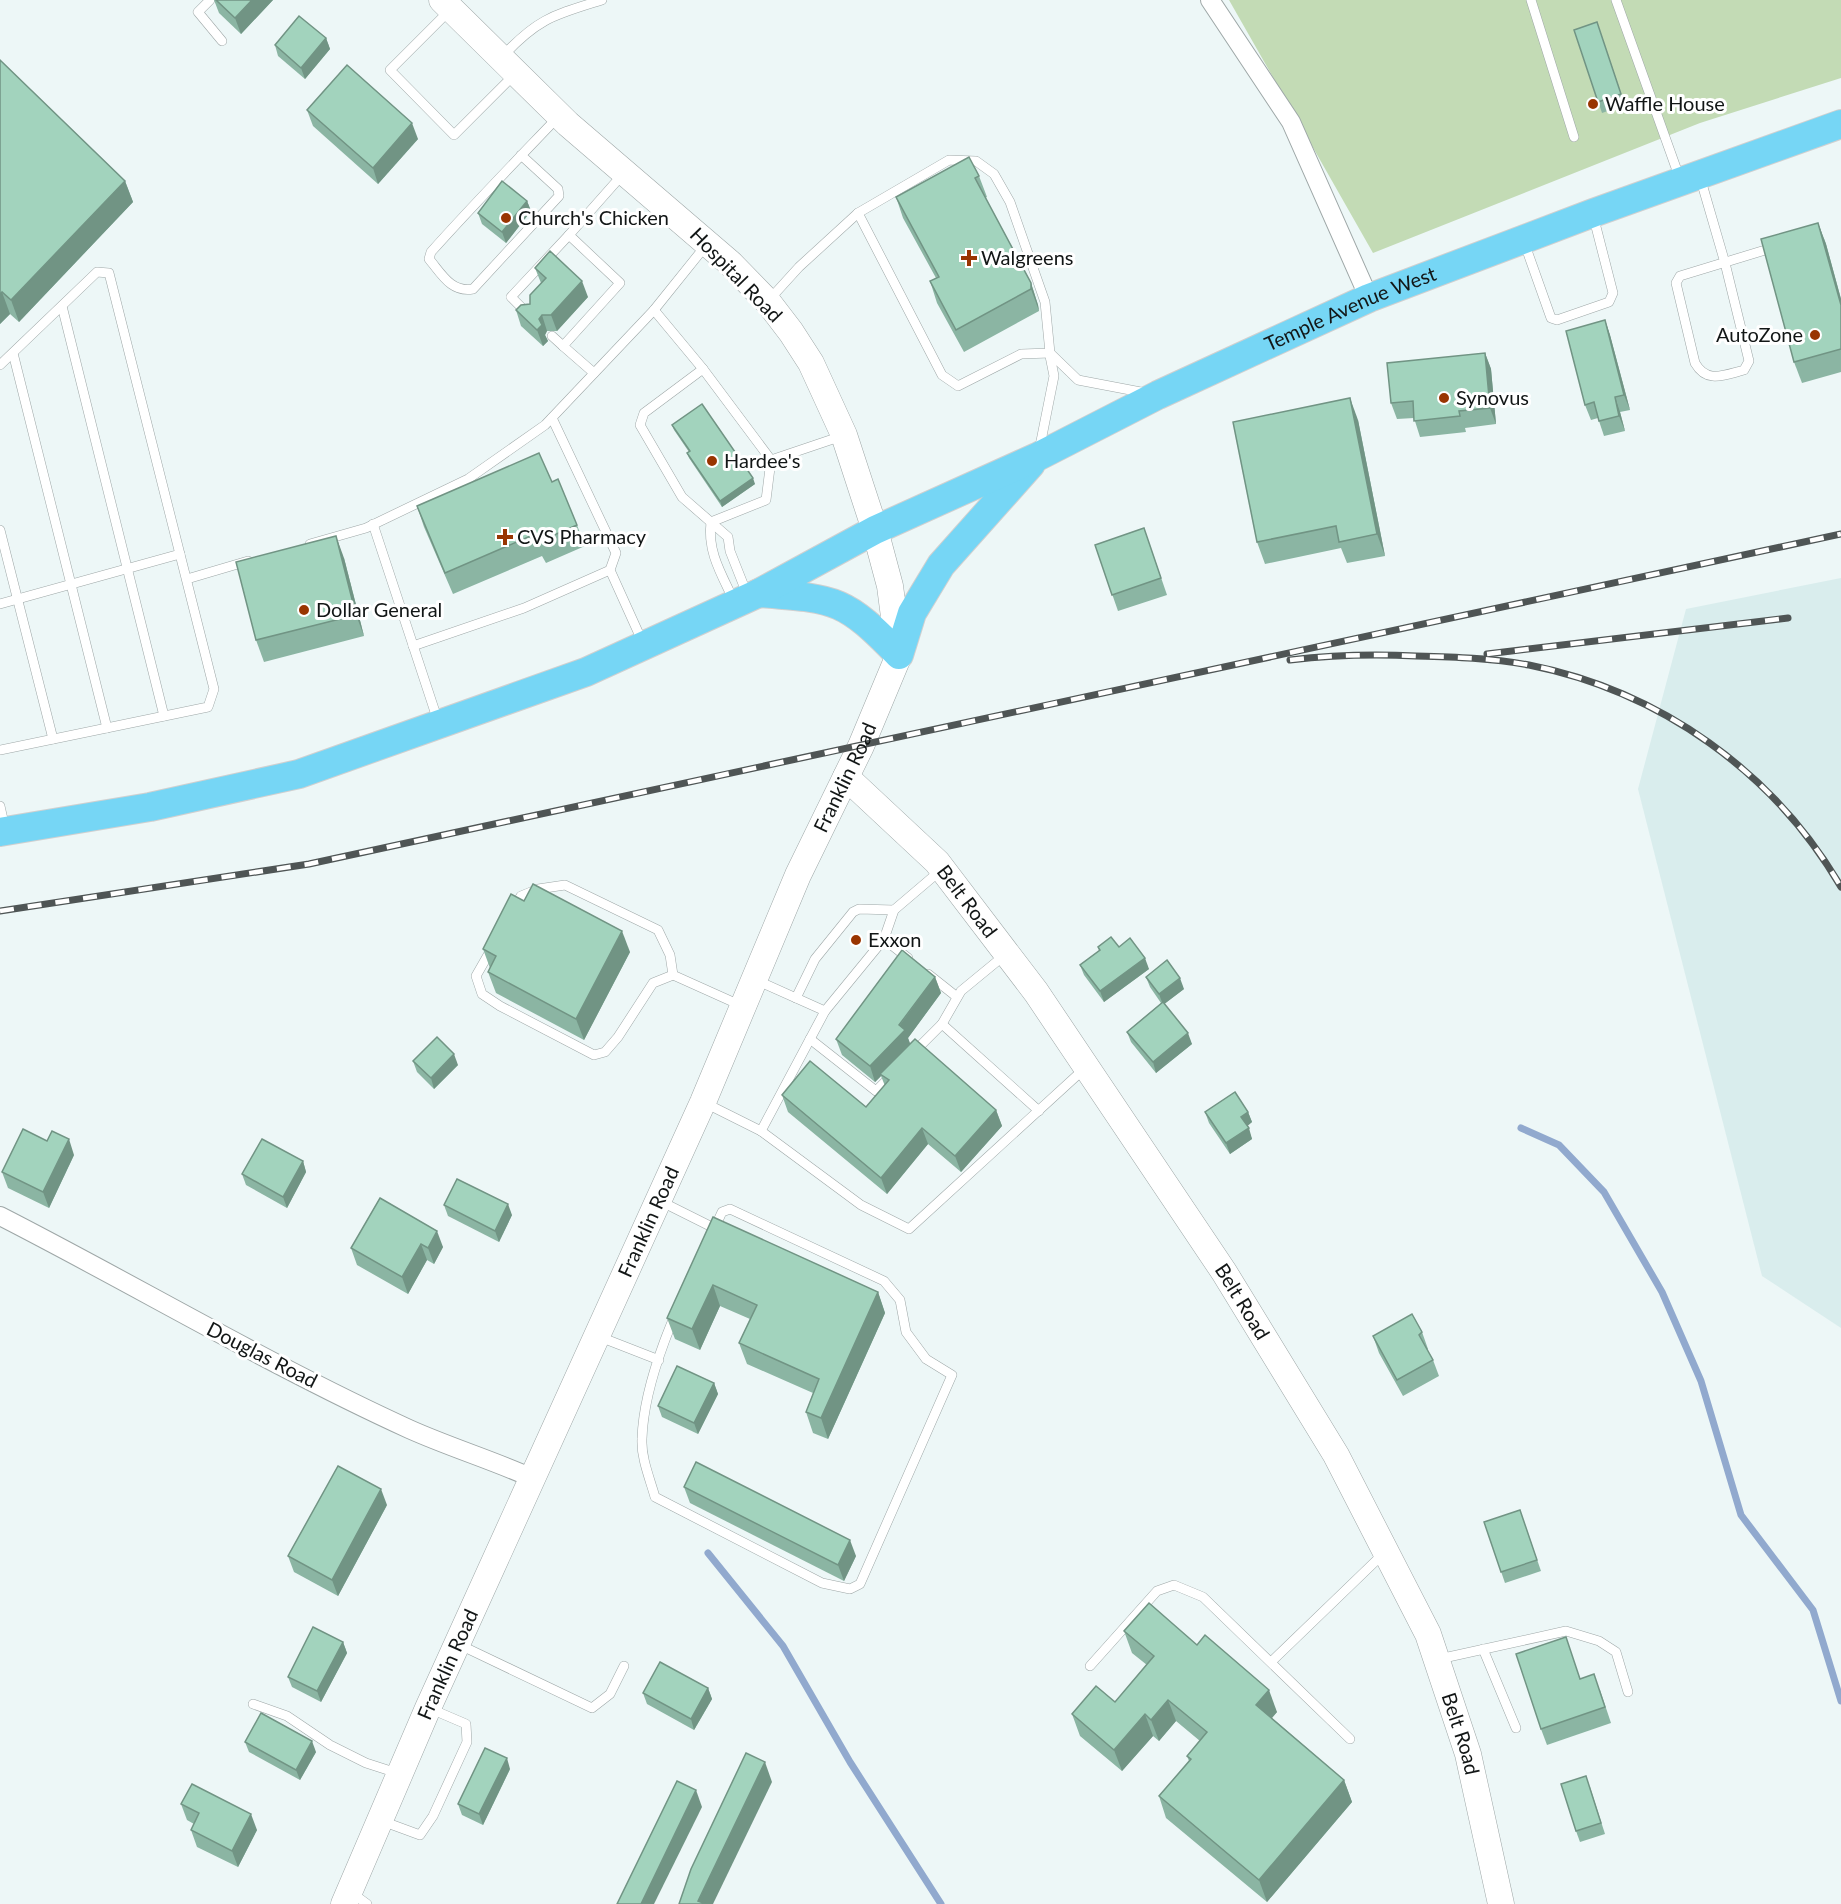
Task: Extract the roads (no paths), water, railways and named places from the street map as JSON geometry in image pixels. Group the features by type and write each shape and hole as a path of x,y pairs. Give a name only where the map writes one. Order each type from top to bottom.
{"main road":[{"name":"Temple Avenue West","path":"2,823 150,807 299,774 586,672 747,598 875,530 1037,457 1158,395 1369,298 1593,213 1840,127"},
{"path":"747,598 815,598 839,604 869,623 899,655 912,613 941,565 1037,457"}],"street":[{"path":"1212,1 1291,122 1369,298"},
{"name":"Hospital Road","path":"447,4 560,115 708,243 768,302 811,363 844,435 875,530"},
{"path":"875,530 890,586 899,655"},
{"name":"Franklin Road","path":"354,1900 379,1820 428,1708 703,1102 798,875 846,777 899,655"},
{"name":"Belt Road","path":"846,777 942,869 1007,954 1230,1282 1336,1455 1428,1634 1468,1754 1501,1904"},
{"name":"Douglas Road","path":"0,1215 108,1271 240,1346 411,1430 532,1478"}],"lane":[{"path":"210,0 198,12 222,41"},
{"path":"447,4 390,70 454,135 510,64 522,35 549,16 602,0"},
{"path":"1532,0 1574,137"},
{"path":"1616,0 1725,263 1749,361 1744,370 1709,378 1700,374 1695,363 1676,283 1680,276 1725,263 1786,244"},
{"path":"521,155 558,189 559,196 472,289 459,289 450,284 429,259 430,252 521,155 560,115"},
{"path":"768,302 799,267 858,213 949,160 976,161 994,174 1010,202 1045,302 1054,376 1037,457"},
{"path":"531,316 511,297 625,172"},
{"path":"858,213 942,375 958,386 1021,354 1050,353 1078,381 1158,395"},
{"path":"1523,240 1551,318 1557,320 1609,302 1613,293 1593,213"},
{"path":"563,346 620,284 569,236"},
{"path":"299,547 373,524 468,479 552,418 654,310 708,243"},
{"path":"0,365 97,272 110,273 214,689 208,707 0,750"},
{"path":"62,306 164,716"},
{"path":"654,310 703,369 771,460 766,500 711,522"},
{"path":"552,336 594,373"},
{"path":"13,353 106,728"},
{"path":"703,369 644,412 640,425 682,497 728,537 730,551 747,598"},
{"path":"552,418 616,553 610,570 644,645"},
{"path":"771,460 844,435"},
{"path":"711,522 709,539 712,552 747,598"},
{"path":"373,524 439,724"},
{"path":"0,530 53,739"},
{"path":"0,604 180,554"},
{"path":"187,579 254,560"},
{"path":"413,646 524,608 610,570"},
{"path":"761,1131 825,1011 884,939 894,910 942,869"},
{"path":"510,916 521,896 538,889 565,885 658,930 670,955 673,975"},
{"path":"796,998 811,965 853,912 859,909 894,910"},
{"path":"499,936 476,976 482,994 500,1006 594,1055 605,1052 618,1037 653,983 673,975 742,1006"},
{"path":"884,939 957,997"},
{"path":"909,1058 942,1024 961,991 1007,954"},
{"path":"753,978 825,1011"},
{"path":"942,1024 1039,1111"},
{"path":"810,1038 876,1091 901,1066"},
{"path":"703,1102 761,1131 861,1205 909,1229 1086,1067"},
{"path":"659,1200 714,1228"},
{"path":"730,1209 884,1281 900,1300 906,1332 926,1359 952,1375 860,1584 850,1589 822,1583 655,1497 641,1442 644,1417 659,1359 714,1228 722,1212 730,1209"},
{"path":"597,1336 659,1359"},
{"path":"1271,1662 1386,1551"},
{"path":"1090,1666 1157,1591 1174,1585 1203,1597 1350,1739"},
{"path":"1436,1659 1566,1631 1599,1641 1616,1652 1628,1692"},
{"path":"458,1644 591,1708 610,1694 624,1666"},
{"path":"1483,1649 1516,1728"},
{"path":"253,1704 287,1716 330,1745 366,1763 400,1774"},
{"path":"379,1820 420,1835 433,1816 467,1742 466,1724 428,1708"}],"waterway":[{"path":"1521,1128 1559,1145 1604,1192 1662,1292 1701,1381 1741,1515 1813,1610 1841,1701"},
{"path":"708,1553 783,1646 850,1762 941,1904"}],"railway":[{"path":"0,911 309,864 1841,534"},
{"path":"1487,654 1788,618"},
{"path":"1290,660 1384,655 1459,657 1501,661 1529,665 1577,677 1624,694 1668,716 1709,743 1747,773 1782,807 1814,846 1841,887"}],"place":[{"name":"Waffle House","path":"1593,104"},
{"name":"Church's Chicken","path":"506,218"},
{"name":"Walgreens","path":"969,258"},
{"name":"AutoZone","path":"1815,335"},
{"name":"Synovus","path":"1444,398"},
{"name":"Hardee's","path":"712,461"},
{"name":"CVS Pharmacy","path":"505,537"},
{"name":"Dollar General","path":"304,610"},
{"name":"Exxon","path":"856,940"}]}
